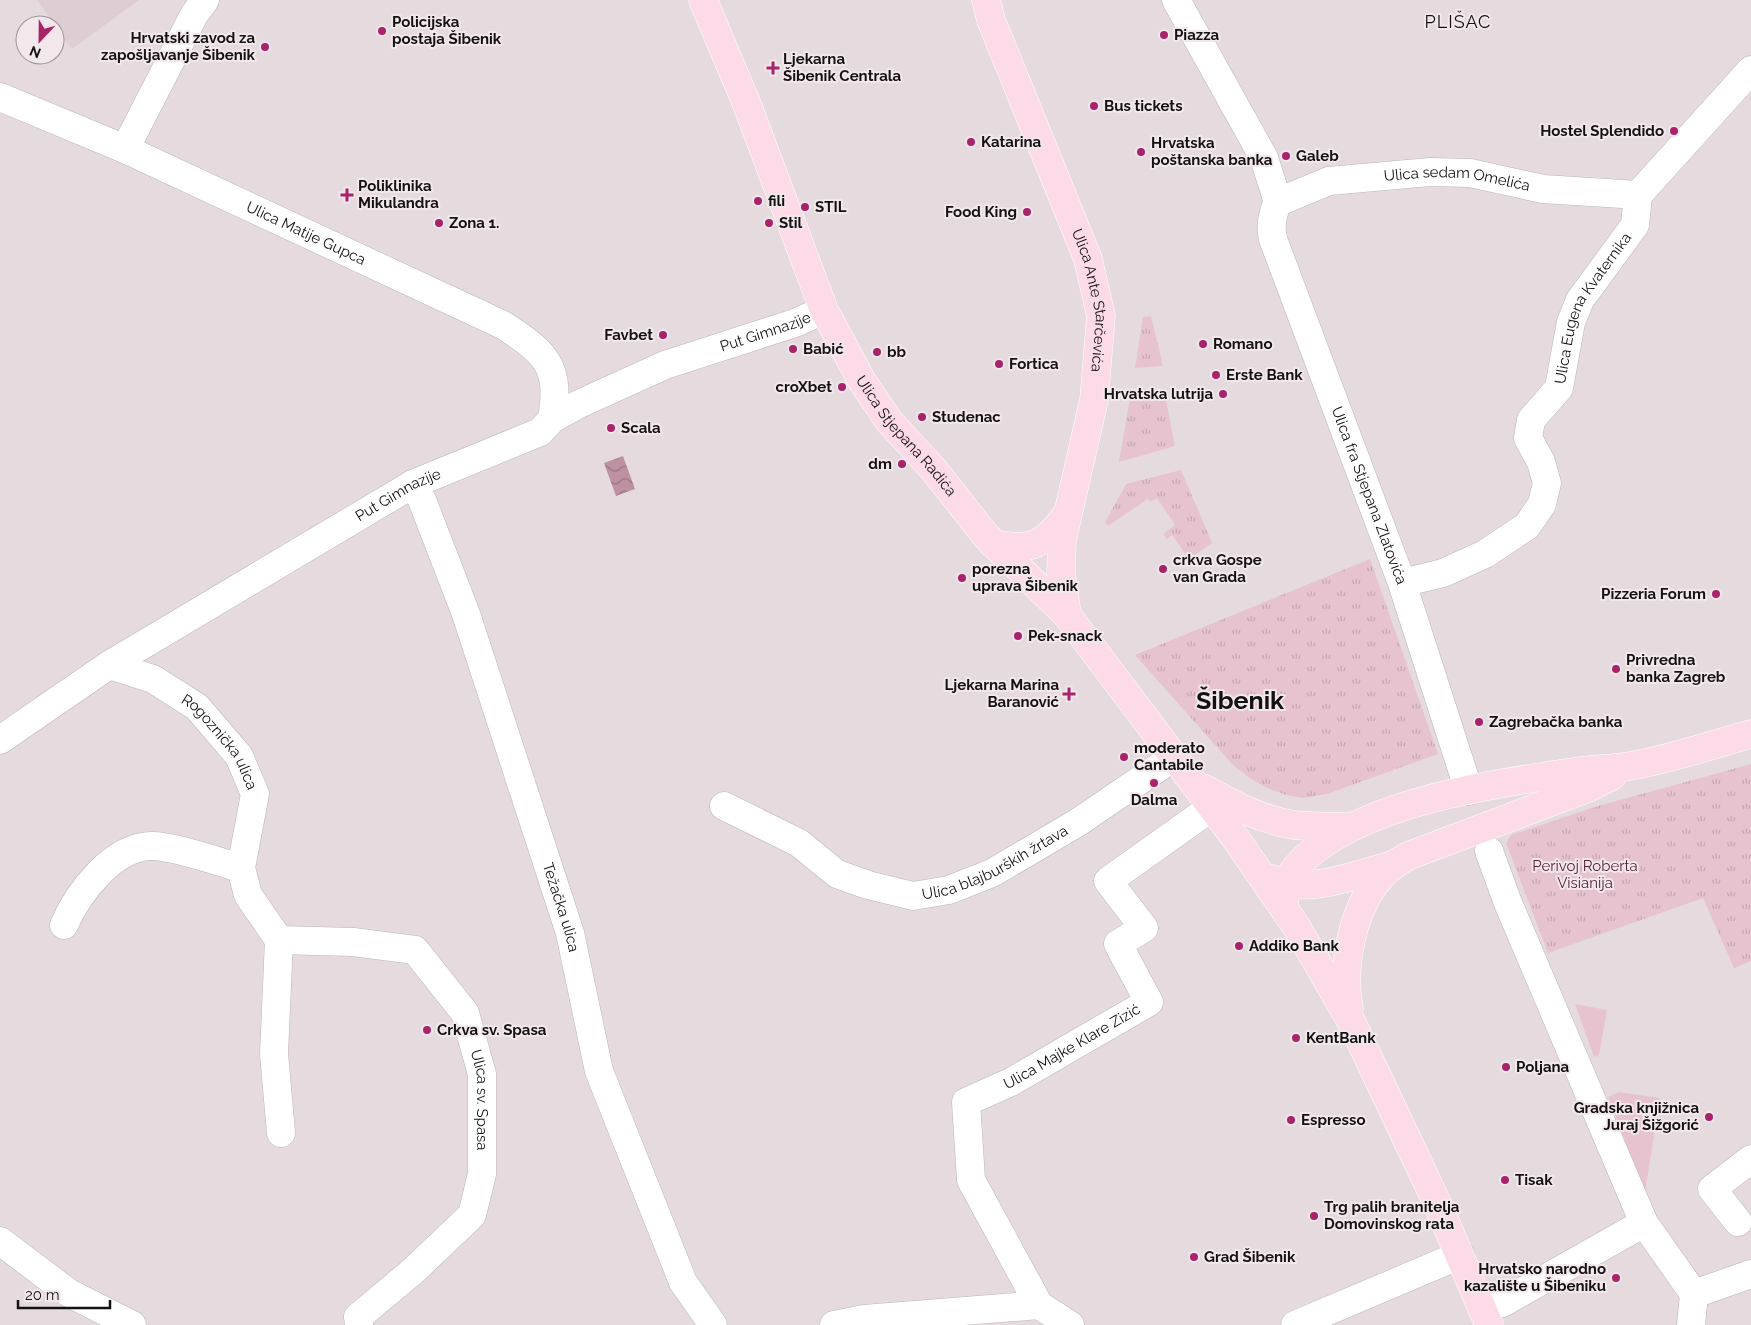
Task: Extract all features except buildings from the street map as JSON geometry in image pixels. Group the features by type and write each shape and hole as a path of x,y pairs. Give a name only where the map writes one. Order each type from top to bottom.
{"main road":[{"name":"Ulica Stjepana Radića","path":"703,0 746,102 824,310 862,381 889,421 934,470 992,543 1067,615 1212,807"},
{"name":"Ulica Ante Starčevića","path":"986,0 992,20 1088,259 1101,316 1094,400 1062,540 1060,573 1067,615"},
{"path":"992,543 1011,548 1033,545 1050,535 1069,511"},
{"path":"1286,912 1283,897 1286,883 1307,856 1349,827 1414,804 1469,791 1575,772 1631,766 1751,734"},
{"path":"1352,1023 1346,980 1347,958 1351,940 1369,895 1382,876 1393,865 1408,856 1588,788 1631,766"},
{"path":"1194,783 1259,816 1294,825 1349,827"},
{"path":"1212,807 1286,912 1352,1023 1460,1255 1496,1314"},
{"path":"1258,871 1286,883 1316,884 1393,865"}],"street":[{"path":"125,149 194,15 205,0"},
{"path":"1176,0 1264,158 1278,202"},
{"path":"1638,195 1751,70"},
{"name":"Ulica Matije Gupca","path":"0,97 125,149 503,325 533,344 553,370 556,395 552,419"},
{"name":"Ulica sedam Omelića","path":"1278,202 1329,181 1430,172 1470,173 1543,189 1638,195"},
{"name":"Ulica Eugena Kvaternika","path":"1402,583 1443,573 1485,554 1527,526 1542,504 1547,483 1541,462 1528,438 1530,420 1544,408 1559,388 1571,322 1580,300 1635,225 1638,195"},
{"name":"Ulica fra Stjepana Zlatovića","path":"1278,202 1273,213 1271,232 1273,239 1402,583 1469,791"},
{"name":"Put Gimnazije","path":"0,740 109,665 412,484 540,432 552,419 579,404 665,365 795,322 824,310"},
{"name":"Težačka ulica","path":"412,484 422,500 466,614 570,932 599,1071 683,1282 713,1325"},
{"name":"Rogoznička ulica","path":"109,665 153,679 197,707 239,756 255,794 242,868 248,896 279,940"},
{"name":"Ulica blajburških žrtava","path":"724,806 799,843 837,874 868,885 913,896 948,890 992,873 1077,823 1174,757"},
{"name":"Ulica Majke Klare Zizić","path":"1039,1305 971,1180 966,1102 1011,1082 1149,1002 1118,944 1144,928 1108,881 1212,807"},
{"path":"64,925 72,908 90,881 115,860 137,848 152,846 170,849 242,868"},
{"path":"1489,850 1508,903 1648,1229 1694,1294 1691,1325"},
{"path":"279,940 274,1054 281,1133"},
{"name":"Ulica sv. Spasa","path":"279,940 353,942 414,950 465,1013 482,1074 482,1174 472,1215 413,1271 358,1316 359,1325"},
{"path":"1738,1222 1712,1189 1751,1159"},
{"path":"1496,1314 1648,1229"},
{"path":"0,1242 69,1293 132,1325"},
{"path":"1295,1325 1460,1255"},
{"path":"1694,1294 1750,1275"},
{"path":"834,1325 864,1319 1039,1305 1070,1325"}],"shaded area":[{"path":"37,0 139,0 72,49 65,39 65,15 48,15"}],"green space":[{"path":"1151,316 1163,366 1135,368 1143,317"},
{"path":"1164,390 1175,446 1119,462 1131,392"},
{"path":"1181,470 1212,543 1189,559 1172,535 1167,539 1163,534 1175,525 1157,498 1150,502 1148,499 1108,526 1105,522 1126,484"},
{"path":"1370,559 1438,754 1327,794 1303,798 1286,795 1267,788 1251,779 1233,765 1135,655"},
{"name":"Perivoj Roberta Visianija","path":"1751,764 1751,961 1734,968 1703,898 1548,953 1506,843 1511,835 1598,806"},
{"path":"1575,1004 1607,1010 1599,1055 1594,1057"},
{"path":"1619,1092 1660,1098 1645,1192 1608,1097"}],"water":[{"path":"623,456 635,489 616,496 604,463"}],"place":[{"name":"Policijska postaja Šibenik","path":"382,31"},
{"name":"Piazza","path":"1164,35"},
{"name":"Hrvatski zavod za zapošljavanje Šibenik","path":"265,47"},
{"name":"Ljekarna Šibenik Centrala","path":"773,68"},
{"name":"Bus tickets","path":"1094,106"},
{"name":"Hostel Splendido","path":"1674,131"},
{"name":"Katarina","path":"971,142"},
{"name":"Hrvatska poštanska banka","path":"1141,152"},
{"name":"Galeb","path":"1286,156"},
{"name":"Poliklinika Mikulandra","path":"347,195"},
{"name":"fili","path":"758,201"},
{"name":"STIL","path":"805,207"},
{"name":"Food King","path":"1027,212"},
{"name":"Zona 1.","path":"439,223"},
{"name":"Stil","path":"769,223"},
{"name":"Favbet","path":"663,335"},
{"name":"Romano","path":"1203,344"},
{"name":"Babić","path":"793,349"},
{"name":"bb","path":"877,352"},
{"name":"Fortica","path":"999,364"},
{"name":"Erste Bank","path":"1216,375"},
{"name":"croXbet","path":"842,387"},
{"name":"Hrvatska lutrija","path":"1223,394"},
{"name":"Studenac","path":"922,417"},
{"name":"Scala","path":"611,428"},
{"name":"dm","path":"902,464"},
{"name":"crkva Gospe van Grada","path":"1163,569"},
{"name":"porezna uprava Šibenik","path":"962,578"},
{"name":"Pizzeria Forum","path":"1716,594"},
{"name":"Pek-snack","path":"1018,636"},
{"name":"Privredna banka Zagreb","path":"1616,669"},
{"name":"Ljekarna Marina Baranović","path":"1069,694"},
{"name":"Zagrebačka banka","path":"1479,722"},
{"name":"moderato Cantabile","path":"1124,757"},
{"name":"Dalma","path":"1154,783"},
{"name":"Addiko Bank","path":"1239,946"},
{"name":"Crkva sv. Spasa","path":"427,1030"},
{"name":"KentBank","path":"1296,1038"},
{"name":"Poljana","path":"1506,1067"},
{"name":"Gradska knjižnica Juraj Šižgorić","path":"1709,1117"},
{"name":"Espresso","path":"1291,1120"},
{"name":"Tisak","path":"1505,1180"},
{"name":"Trg palih branitelja Domovinskog rata","path":"1314,1216"},
{"name":"Grad Šibenik","path":"1194,1257"},
{"name":"Hrvatsko narodno kazalište u Šibeniku","path":"1616,1278"}],"district":[{"name":"PLIŠAC","path":"1458,21"},
{"name":"Šibenik","path":"1240,700"}]}
